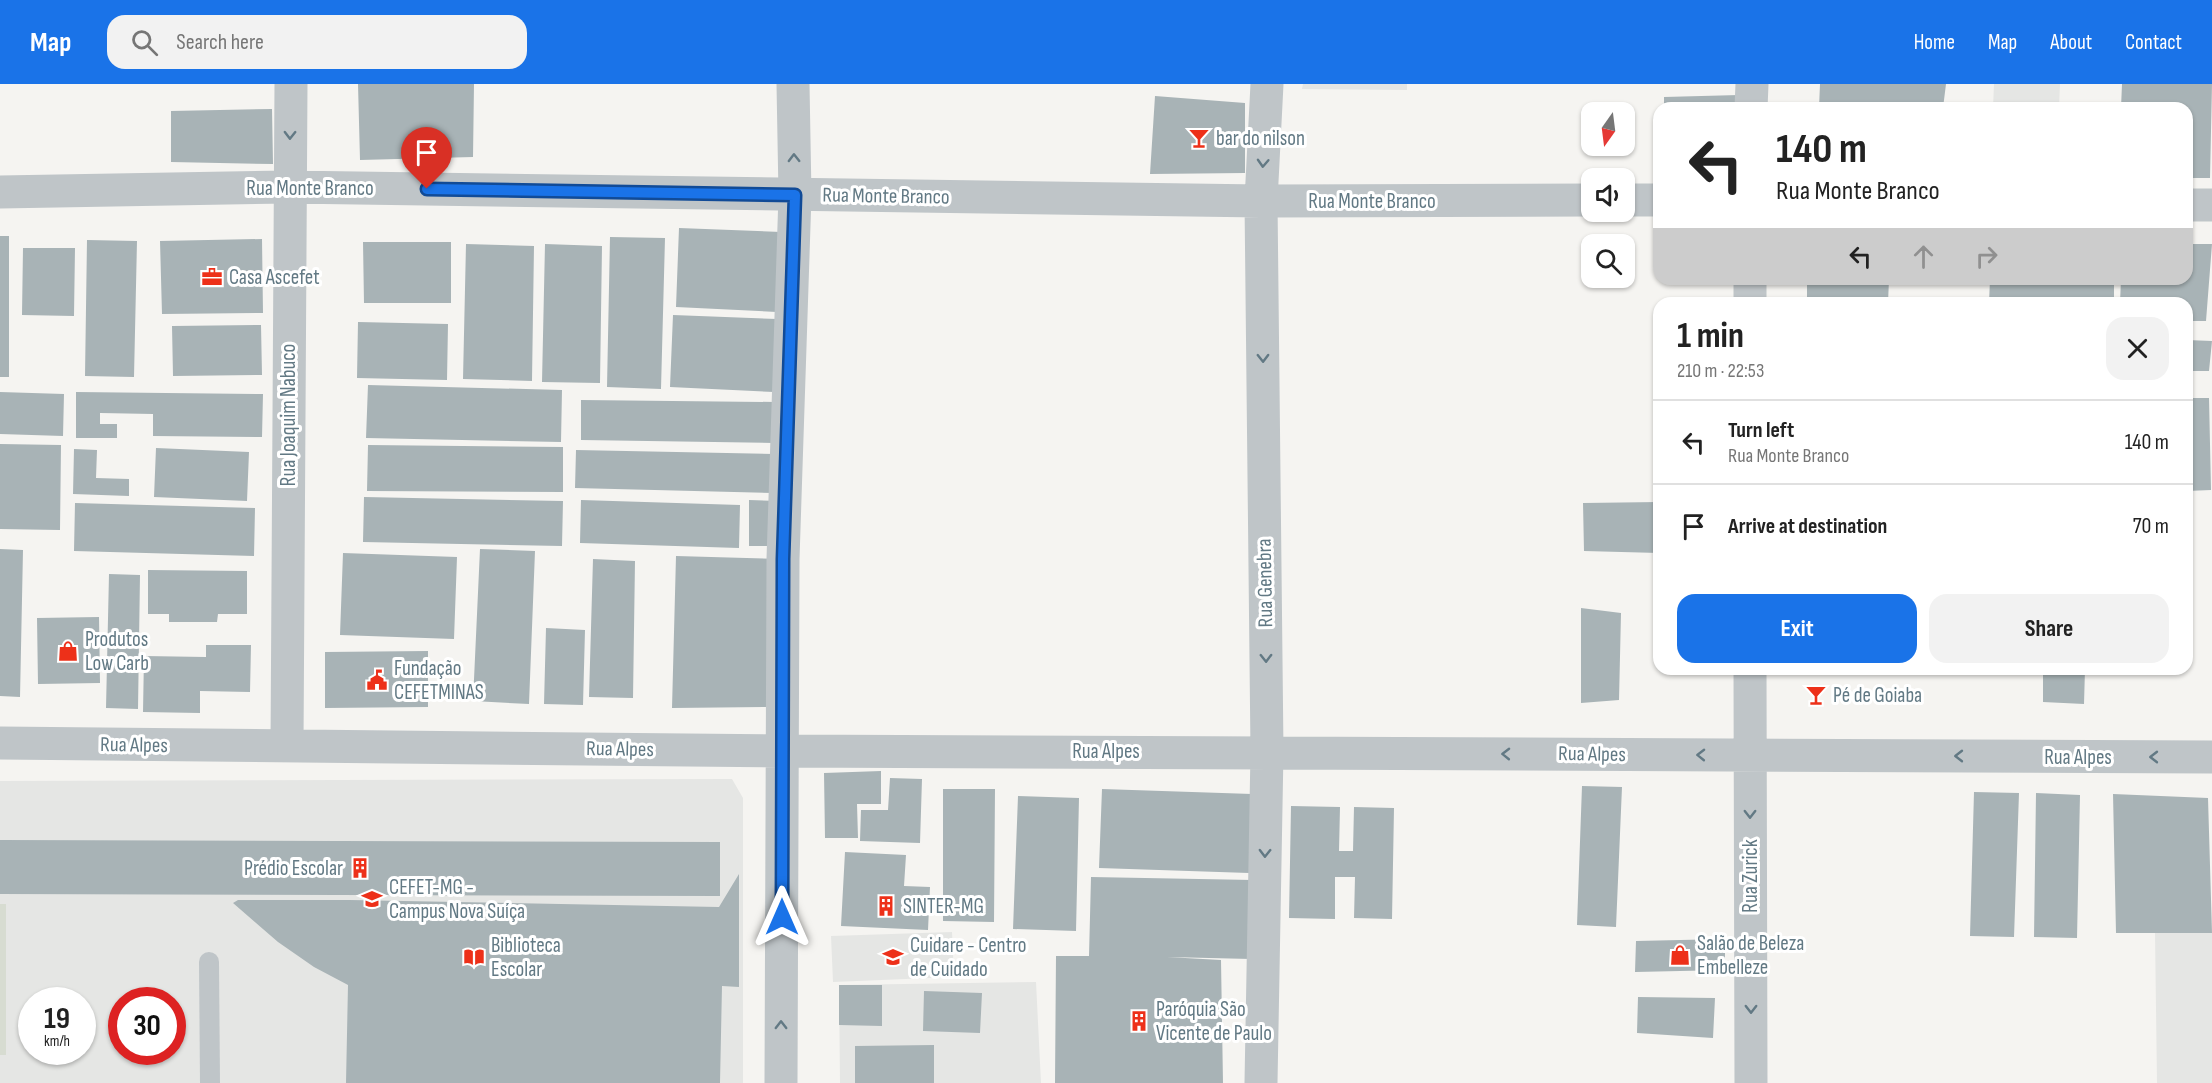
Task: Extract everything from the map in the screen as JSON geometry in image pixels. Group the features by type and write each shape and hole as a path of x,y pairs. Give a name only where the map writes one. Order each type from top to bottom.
{"street":[{"name":"Rua Joaquim Nabuco","path":"287,746 291,84"},
{"path":"781,1083 783,559 795,195 793,84"},
{"name":"Rua Genebra","path":"1261,1083 1267,751 1261,201 1267,84"},
{"path":"1752,84 1752,102"},
{"name":"Rua Monte Branco","path":"0,192 289,187 1261,201 1581,200"},
{"path":"1635,200 1653,200"},
{"path":"2193,205 2212,205"},
{"name":"Rua Zurick","path":"1750,675 1751,1083"},
{"name":"Rua Alpes","path":"0,743 783,751 1267,751 1750,756 2212,757"}],"lane":[{"path":"209,962 210,1083"}],"shaded area":[{"path":"1303,84 1407,84 1407,90 1302,89"},
{"path":"1994,84 2060,84 2059,102 1993,102"},
{"name":"CEFET-MG - Campus Nova Suíça","path":"732,779 743,798 743,1083 0,1083 0,781"},
{"path":"0,904 6,904 6,1055 0,1055"},
{"name":"Cuidare - Centro de Cuidado","path":"952,932 954,977 833,982 831,936"},
{"path":"2155,933 2212,933 2212,1083 2157,1083"},
{"path":"1036,982 1041,1083 840,1083 839,985"}],"building":[{"path":"358,84 474,84 473,157 360,160"},
{"path":"1820,84 1946,84 1944,102 1819,102"},
{"path":"2122,84 2212,84 2210,178 2193,178 2193,102 2121,102"},
{"path":"1739,95 1738,102 1664,102 1664,97"},
{"name":"bar do nilson","path":"1155,96 1245,103 1245,173 1150,174"},
{"path":"272,109 273,164 171,162 171,111"},
{"path":"679,228 781,232 777,312 676,307"},
{"path":"0,236 9,236 9,377 0,377"},
{"path":"610,237 665,238 661,389 607,387"},
{"name":"Casa Ascefet","path":"262,239 263,313 162,314 160,241"},
{"path":"87,240 137,241 134,377 85,376"},
{"path":"363,242 451,242 451,303 364,303"},
{"path":"466,244 534,246 532,381 463,379"},
{"path":"545,244 602,246 600,383 542,382"},
{"path":"2193,244 2212,244 2206,321 2193,321 2193,297 2120,297 2121,285 2193,285"},
{"path":"23,248 75,248 74,316 22,315"},
{"path":"1807,285 1889,285 1888,297 1807,297"},
{"path":"1990,285 2114,285 2114,297 1989,297"},
{"path":"673,315 777,319 774,392 670,387"},
{"path":"358,322 448,324 447,380 357,378"},
{"path":"261,325 262,375 173,376 172,326"},
{"path":"2193,340 2212,341 2209,371 2193,371"},
{"path":"368,385 562,390 561,442 366,438"},
{"path":"0,392 64,394 63,436 0,434"},
{"path":"76,392 263,394 262,437 153,436 153,414 100,413 100,424 117,424 117,438 76,438"},
{"path":"2193,398 2209,398 2211,490 2193,491"},
{"path":"581,400 775,402 774,443 581,440"},
{"path":"0,444 61,445 60,530 0,529"},
{"path":"368,445 563,447 563,492 367,491"},
{"path":"156,448 249,452 247,501 154,497"},
{"path":"74,449 97,450 96,478 129,479 129,496 73,494"},
{"path":"576,450 773,454 772,493 575,488"},
{"path":"364,497 563,501 562,546 363,542"},
{"path":"581,500 740,505 739,548 580,543"},
{"path":"749,500 779,501 779,546 749,546"},
{"path":"1653,502 1653,553 1584,551 1583,503"},
{"path":"75,503 255,508 254,556 74,551"},
{"path":"0,549 23,550 20,697 0,696"},
{"path":"480,549 535,551 529,704 473,701"},
{"path":"343,553 457,557 454,639 340,635"},
{"path":"676,556 783,559 773,707 672,708"},
{"path":"593,559 635,561 633,698 589,697"},
{"path":"148,570 247,571 247,614 218,614 217,622 169,622 169,614 148,614"},
{"path":"109,574 140,575 138,709 106,708"},
{"path":"1581,608 1621,613 1619,700 1581,703"},
{"name":"Produtos Low Carb","path":"99,617 100,683 38,684 37,618"},
{"path":"546,628 585,630 583,705 544,704"},
{"path":"206,645 251,645 250,692 200,691 200,713 143,712 144,656 206,657"},
{"name":"Fundação CEFETMINAS","path":"428,651 428,707 325,708 325,652"},
{"path":"2043,675 2085,675 2084,704 2043,702"},
{"path":"881,771 881,804 857,804 858,838 825,838 824,773"},
{"path":"890,778 922,779 920,843 860,841 861,810 888,810"},
{"path":"1582,786 1622,787 1616,927 1577,925"},
{"path":"943,789 995,789 994,922 943,921"},
{"path":"1102,789 1252,794 1249,873 1099,868"},
{"path":"1974,792 2019,793 2014,937 1970,936"},
{"path":"2036,793 2080,795 2077,938 2034,937"},
{"path":"2113,794 2208,798 2212,933 2116,933"},
{"path":"1018,796 1079,798 1076,931 1013,929"},
{"path":"1291,806 1340,807 1339,851 1353,851 1354,807 1394,808 1392,919 1354,918 1355,877 1335,877 1335,919 1289,918"},
{"name":"Prédio Escolar","path":"0,840 720,842 720,896 0,894"},
{"name":"SINTER-MG","path":"845,852 906,855 904,886 930,887 928,930 841,926"},
{"path":"739,874 739,987 722,986 720,1083 346,1083 348,985 314,967 278,942 233,903 238,900 350,900 719,907"},
{"name":"Paróquia São Vicente de Paulo","path":"1091,877 1253,880 1251,959 1167,957 1221,960 1223,1083 1055,1083 1056,956 1089,956"},
{"name":"Salão de Beleza Embelleze","path":"1725,939 1725,970 1635,972 1636,941"},
{"path":"839,985 882,985 882,1026 839,1025"},
{"path":"924,991 982,993 980,1033 923,1031"},
{"path":"1638,997 1715,998 1713,1038 1637,1033"},
{"path":"934,1045 934,1083 855,1083 855,1046"}],"place":[{"name":"bar do nilson","path":"1199,138"},
{"name":"Casa Ascefet","path":"212,277"},
{"name":"Produtos Low Carb","path":"68,651"},
{"name":"Fundação CEFETMINAS","path":"377,680"},
{"name":"Pé de Goiaba","path":"1816,695"},
{"name":"Prédio Escolar","path":"360,868"},
{"name":"CEFET-MG - Campus Nova Suíça","path":"372,899"},
{"name":"SINTER-MG","path":"886,906"},
{"name":"Salão de Beleza Embelleze","path":"1680,955"},
{"name":"Biblioteca Escolar","path":"474,957"},
{"name":"Cuidare - Centro de Cuidado","path":"893,957"},
{"name":"Paróquia São Vicente de Paulo","path":"1139,1021"}],"route":[{"path":"427,189 795,195 783,559 782,917"}]}
